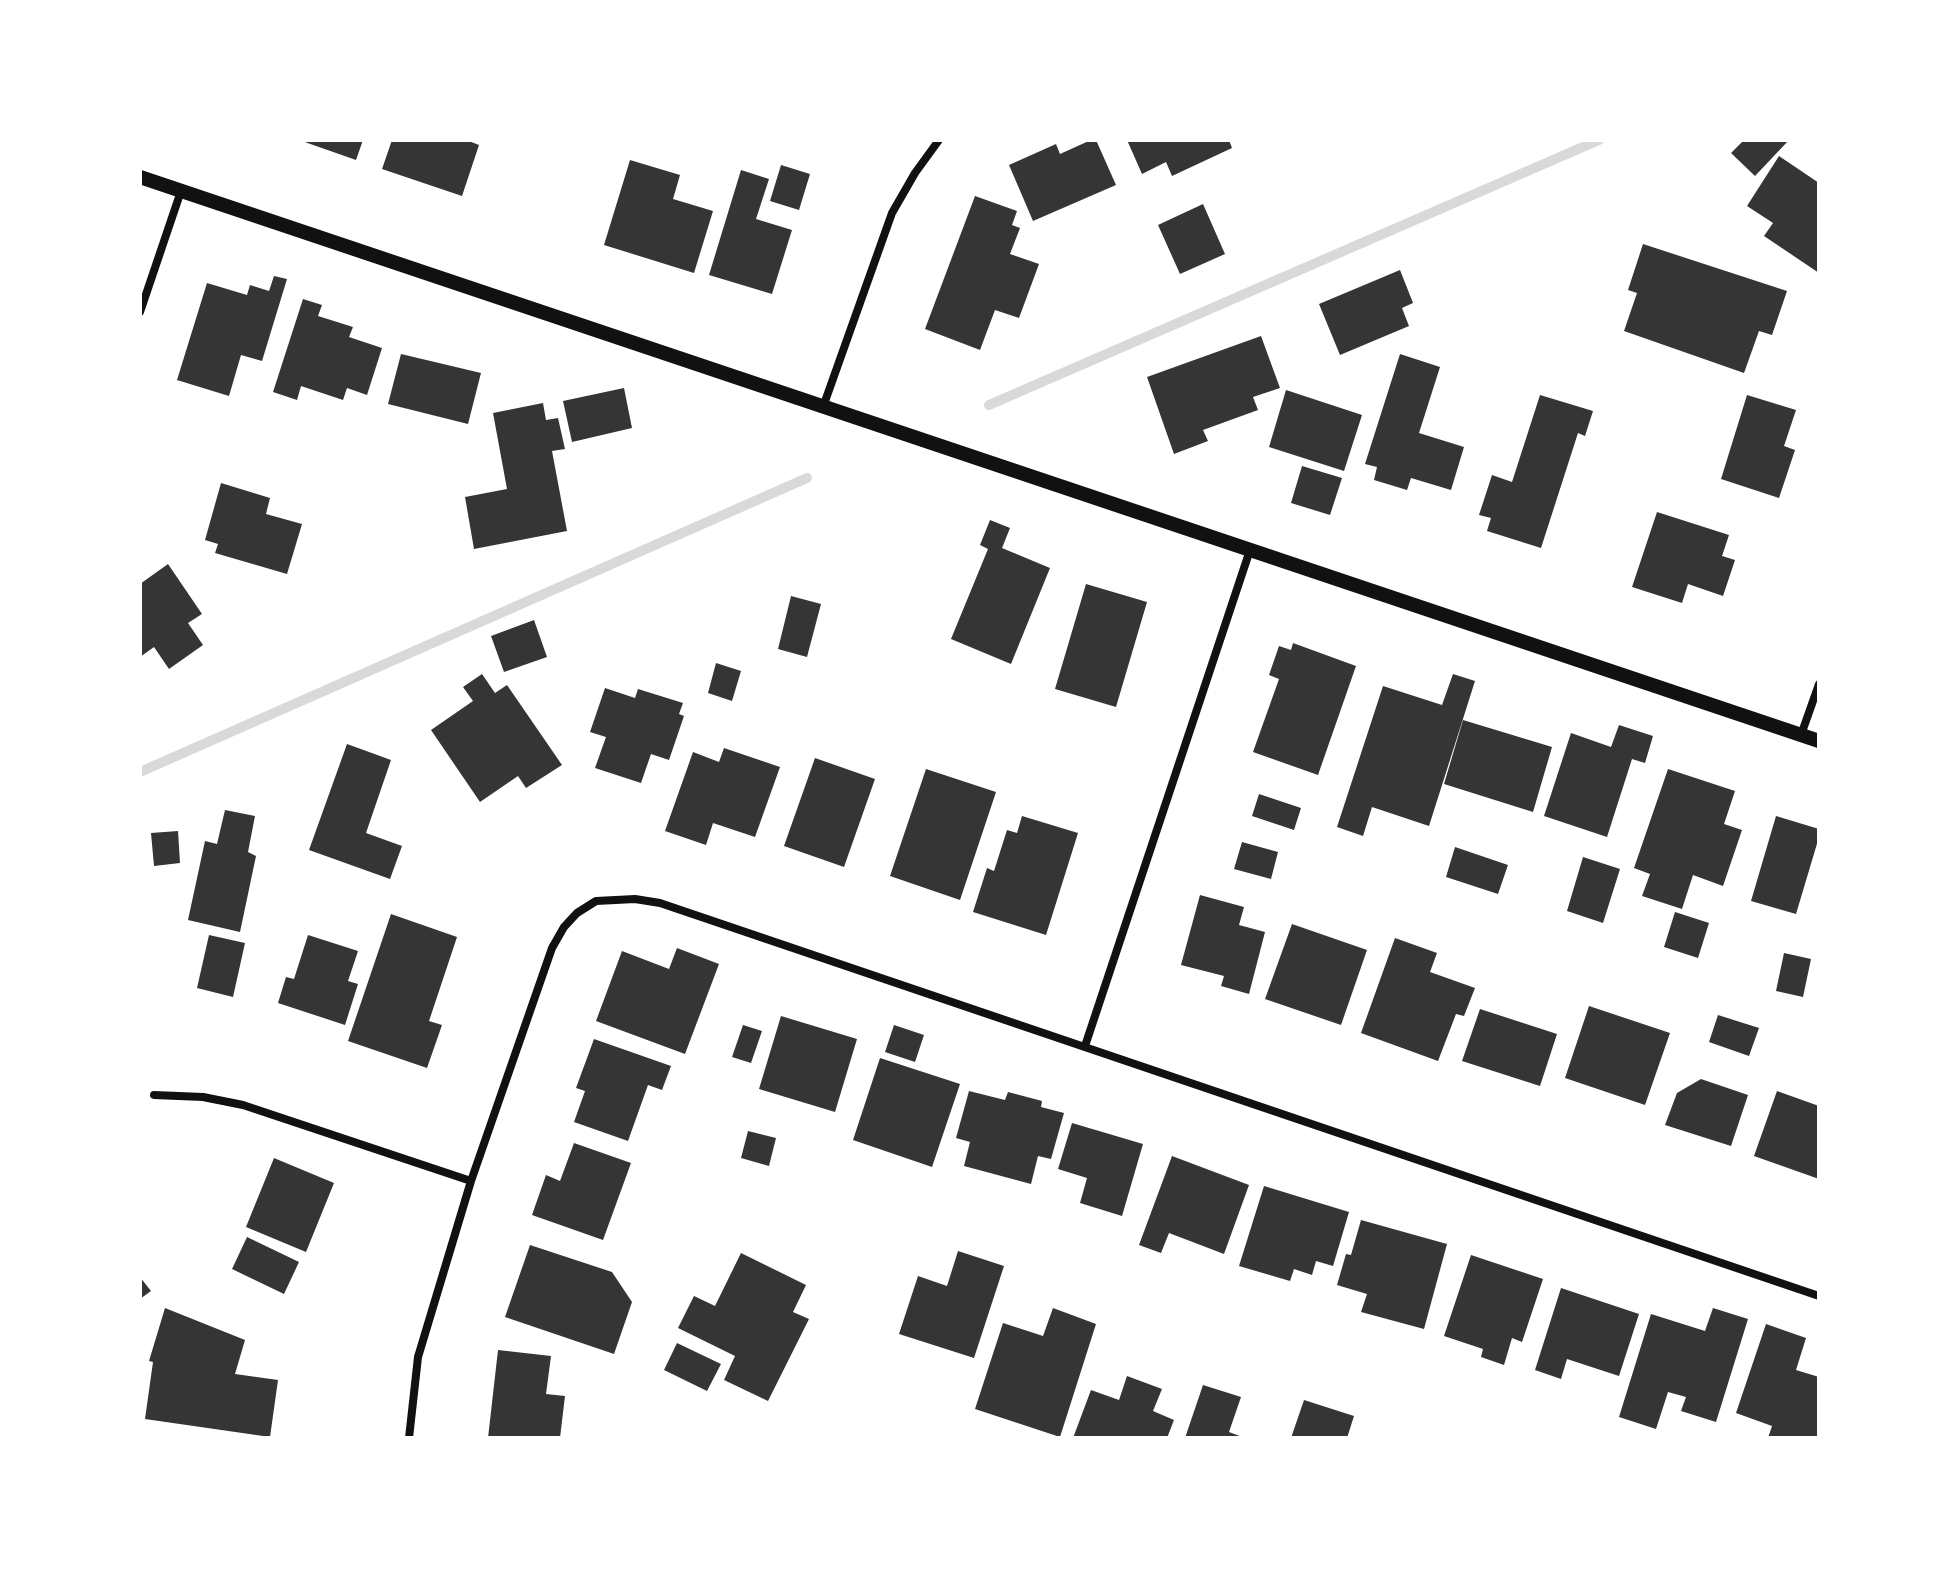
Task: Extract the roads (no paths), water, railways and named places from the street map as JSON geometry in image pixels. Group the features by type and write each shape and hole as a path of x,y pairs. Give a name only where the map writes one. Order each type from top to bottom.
{"street":[{"path":"823,407 892,213 939,140"},
{"path":"140,177 1819,741"},
{"path":"140,312 181,191"},
{"path":"1085,1046 1250,550"},
{"path":"1801,735 1819,684"},
{"path":"409,1438 418,1357 471,1181 552,948 564,927 577,913 596,901 635,899 660,903 1819,1296"},
{"path":"154,1095 203,1097 243,1105 471,1181"}],"waterway":[{"path":"989,405 1599,140"},
{"path":"140,772 807,478"}]}
